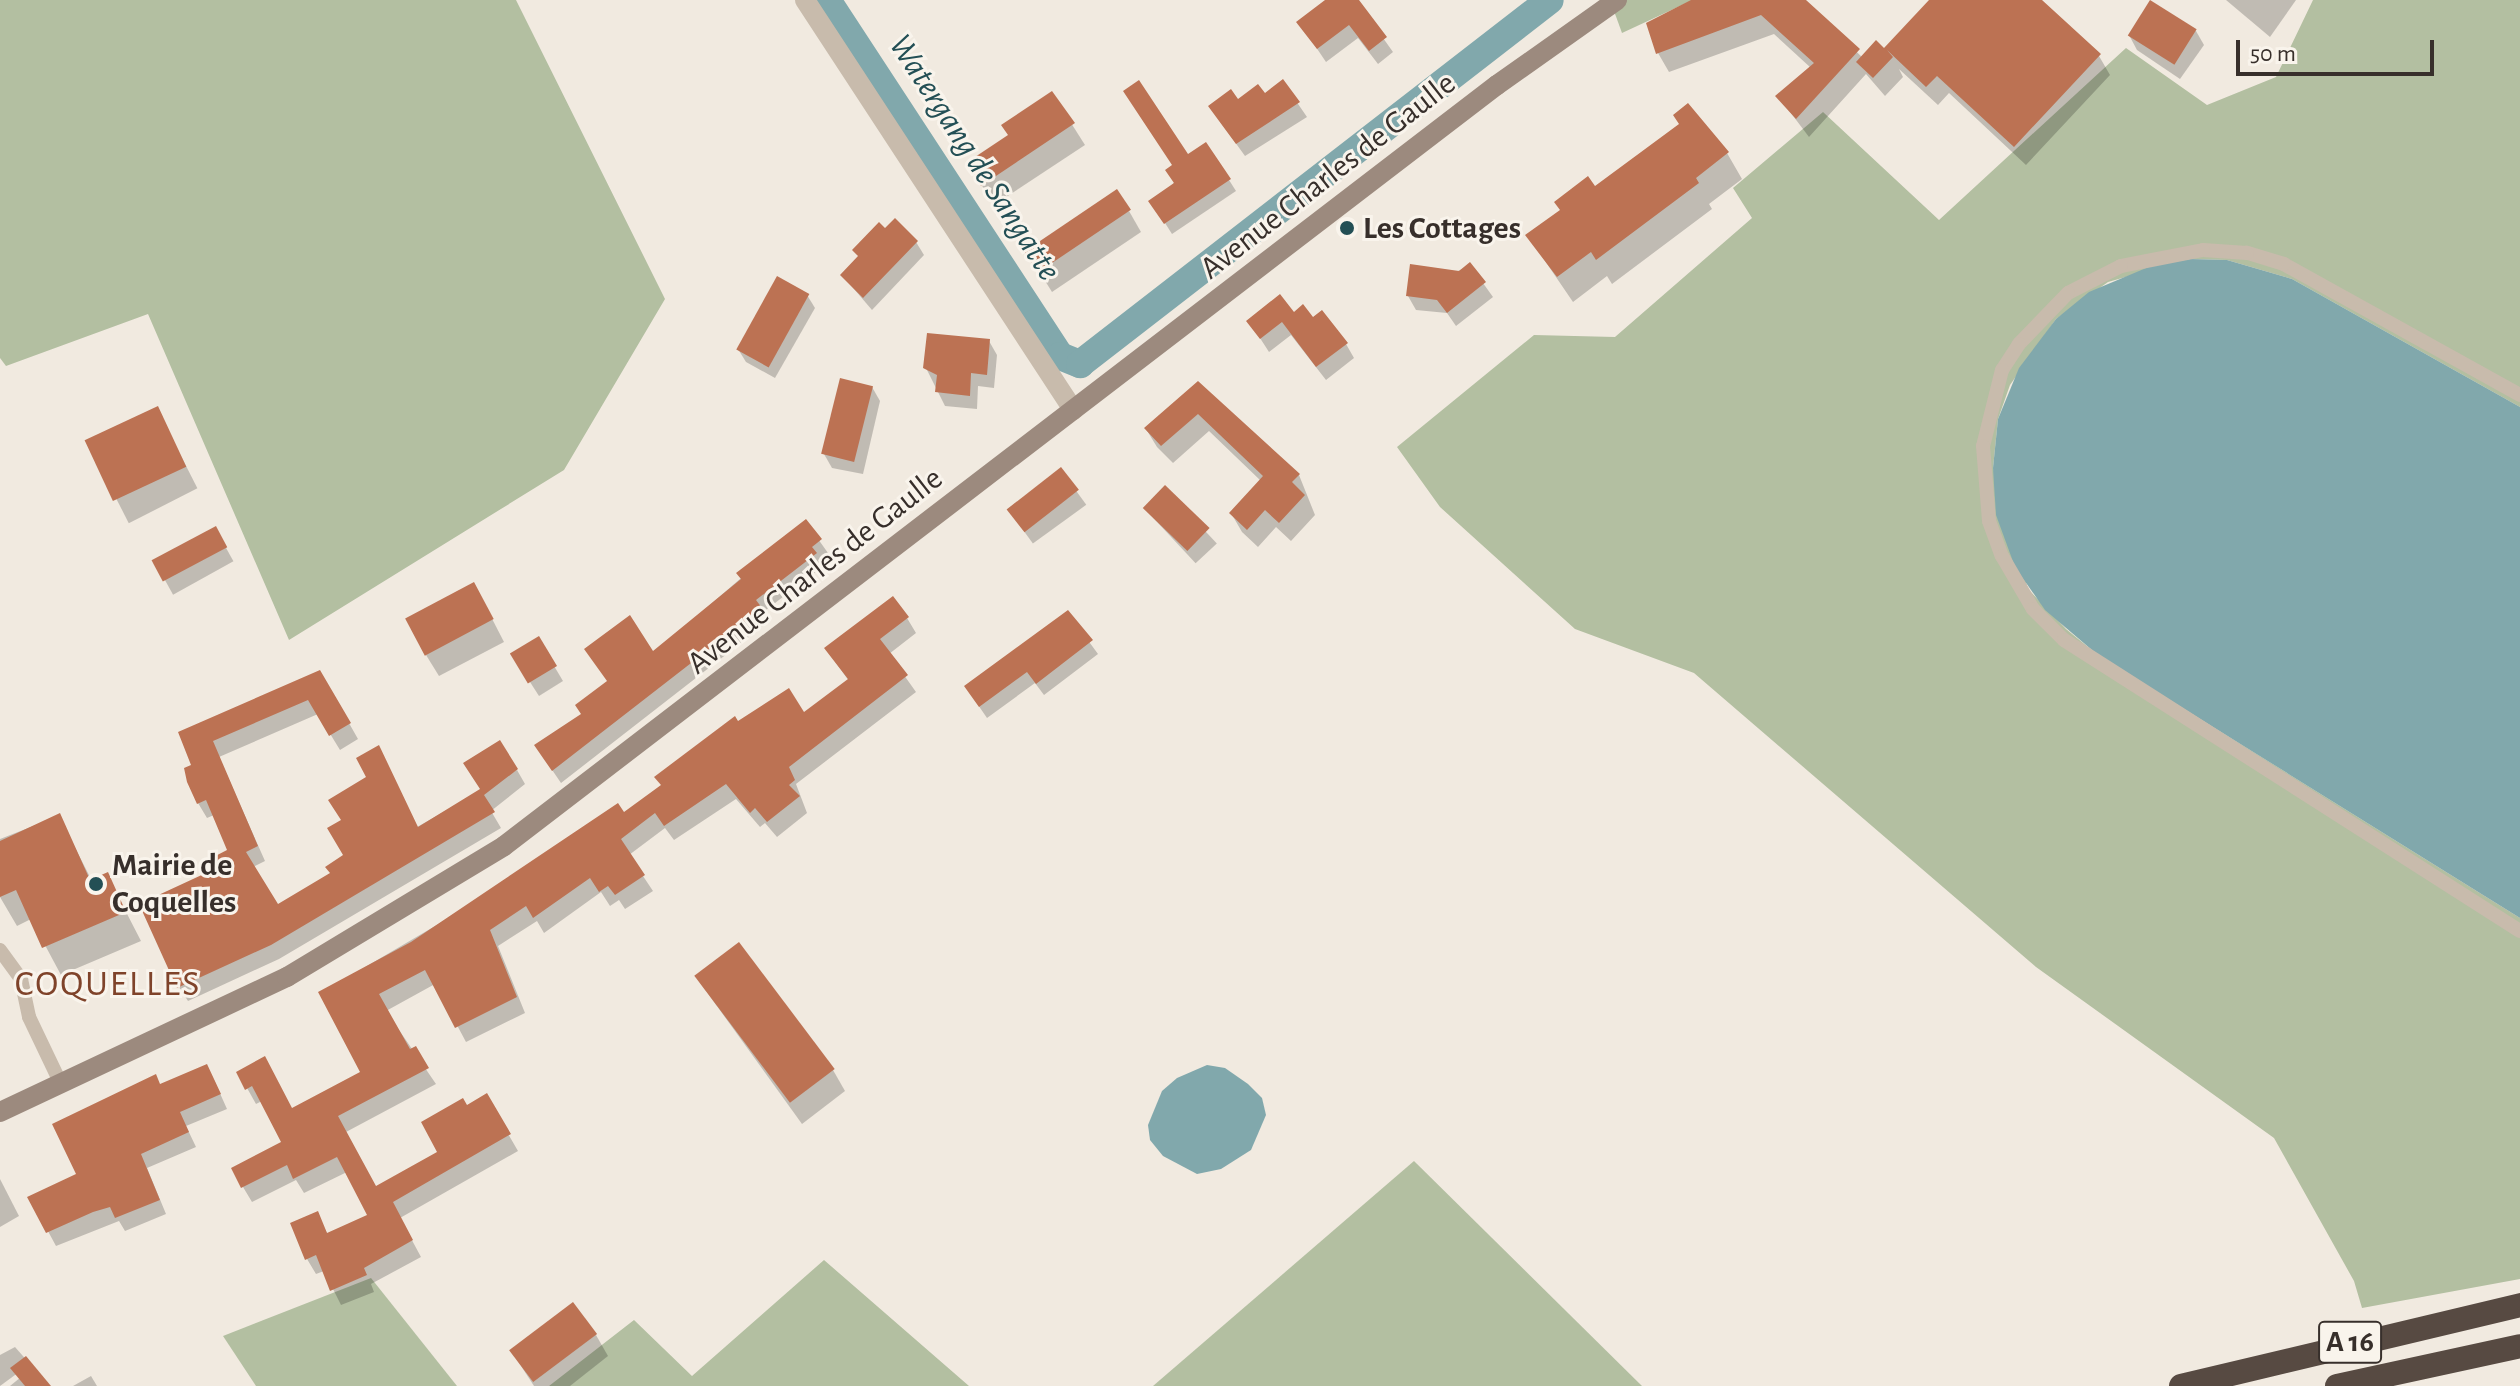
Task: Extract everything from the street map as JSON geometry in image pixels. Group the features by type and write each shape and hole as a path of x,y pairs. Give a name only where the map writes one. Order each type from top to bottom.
{"highway":[{"name":"A 16","path":"2181,1386 2520,1305"},
{"name":"A 16","path":"2337,1386 2520,1346"}],"main road":[{"name":"Avenue Charles de Gaulle","path":"0,1112 287,977 462,873 552,812 1497,85 1617,0"}],"street":[{"path":"805,0 1073,410"}],"lane":[{"path":"2520,395 2284,264 2247,253 2203,250 2121,266 2068,293 2019,344 2002,370 1983,446 1989,521 2002,556 2033,609 2064,640 2520,931"},
{"path":"0,950 21,979 29,1017 61,1084"}],"green space":[{"path":"0,0 516,0 665,299 564,470 289,640 148,314 6,366 0,358"},
{"path":"1610,0 1693,0 1622,33"},
{"path":"2313,0 2520,0 2520,407 2292,279 2227,260 2190,259 2108,282 2056,319 2010,385 1998,419 1993,468 2028,589 2066,629 2099,656 2520,918 2520,1279 2362,1308 2354,1281 2274,1138 2036,967 1694,673 1575,629 1440,507 1397,447 1534,335 1615,337 1752,218 1733,188 1823,112 1939,220 2126,48 2207,105 2276,77"},
{"path":"1414,1161 1642,1386 1153,1386"},
{"path":"824,1260 969,1386 549,1386 634,1320 692,1376"},
{"path":"371,1278 457,1386 256,1386 223,1336"}],"water":[{"path":"2190,259 2227,260 2292,279 2520,407 2520,918 2099,656 2045,610 2015,567 1996,515 1993,468 1998,419 2019,368 2056,319 2089,292 2151,266"},
{"path":"1207,1065 1225,1068 1248,1084 1262,1098 1266,1115 1251,1150 1221,1169 1197,1174 1163,1156 1150,1140 1148,1125 1162,1091 1177,1078"}],"building":[{"path":"1325,0 1359,0 1387,37 1369,51 1349,25 1317,49 1296,22"},
{"path":"1691,0 1806,0 1860,49 1796,119 1775,96 1814,63 1761,15 1656,54 1646,23"},
{"path":"1929,0 2042,0 2101,54 2014,147 1937,76 1926,87 1887,50 1893,57 1873,78 1856,62 1876,40 1884,48"},
{"path":"2150,0 2197,29 2174,65 2128,36"},
{"path":"1283,79 1300,102 1236,144 1208,106 1231,89 1238,99 1258,84 1265,93"},
{"path":"1139,80 1188,154 1206,142 1231,179 1164,224 1148,201 1174,183 1165,170 1172,165 1123,91"},
{"path":"1052,91 1075,123 981,186 966,163 1008,135 1001,125"},
{"path":"1688,103 1729,152 1696,178 1699,183 1596,260 1591,252 1557,277 1525,235 1560,210 1554,202 1588,176 1595,186 1679,124 1673,115"},
{"path":"1117,189 1131,210 1038,272 1024,252"},
{"path":"895,218 918,241 863,298 840,275 858,256 852,250 879,222 885,228"},
{"path":"1470,262 1486,282 1447,313 1437,300 1406,296 1410,264 1459,271"},
{"path":"777,276 809,294 769,367 736,349"},
{"path":"1280,294 1294,312 1303,304 1313,317 1322,310 1348,343 1316,367 1282,322 1260,339 1246,321"},
{"path":"927,333 990,339 987,375 971,373 970,396 935,392 937,375 923,368"},
{"path":"840,378 873,386 854,462 821,454"},
{"path":"1198,381 1300,474 1292,482 1305,495 1279,523 1265,510 1247,530 1229,513 1263,476 1198,414 1161,446 1144,428"},
{"path":"158,406 186,467 113,501 85,440"},
{"path":"1061,467 1079,490 1024,532 1007,509"},
{"path":"1165,485 1210,528 1187,551 1143,508"},
{"path":"806,519 822,539 812,547 817,553 756,600 762,608 552,771 534,745 581,714 575,705 607,681 584,649 630,615 653,651 741,579 736,573"},
{"path":"216,526 227,547 163,581 152,560"},
{"path":"474,582 494,619 425,656 405,619"},
{"path":"893,596 909,617 880,639 908,675 789,767 795,780 789,785 800,796 767,822 755,808 750,813 726,784 664,826 655,813 621,839 645,875 615,895 608,886 599,892 590,878 533,918 526,906 490,930 517,997 455,1028 425,970 379,994 410,1049 416,1046 429,1068 338,1116 376,1186 437,1152 421,1122 463,1098 467,1105 487,1093 511,1134 393,1202 413,1240 364,1268 367,1275 330,1291 316,1255 305,1260 290,1223 318,1211 327,1233 367,1215 337,1157 293,1179 287,1165 241,1188 231,1168 281,1142 252,1086 245,1090 236,1072 265,1056 292,1108 360,1072 318,992 411,942 618,803 624,812 661,785 654,777 735,716 738,721 789,688 804,712 848,679 824,648"},
{"path":"1068,610 1093,640 1036,684 1027,672 979,707 964,686"},
{"path":"539,636 557,666 528,684 510,654"},
{"path":"320,670 351,723 329,736 308,700 213,741 258,846 246,852 278,904 330,873 325,867 343,855 327,828 341,820 328,800 366,777 356,758 379,745 418,827 480,789 463,763 500,740 518,769 484,795 495,812 271,945 177,988 139,904 206,873 202,863 227,850 206,800 197,804 187,782 184,768 191,765 178,732"},
{"name":"Mairie de Coquelles","path":"60,813 90,880 108,872 126,912 42,948 16,890 0,897 0,841"},
{"path":"739,942 835,1069 790,1103 694,976"},
{"path":"207,1064 221,1094 180,1112 189,1132 141,1154 160,1200 115,1218 110,1207 46,1233 27,1197 76,1174 52,1124 156,1074 160,1084"},
{"path":"573,1302 597,1334 533,1382 509,1350"},
{"path":"26,1356 51,1386 25,1386 10,1368"}],"waterway":[{"name":"Watergang de Sangatte","path":"827,0 1060,356 1080,364 1550,0"}],"place":[{"name":"Les Cottages","path":"1347,228"},
{"name":"Mairie de Coquelles","path":"96,884"}],"district":[{"name":"COQUELLES","path":"108,985"}]}
